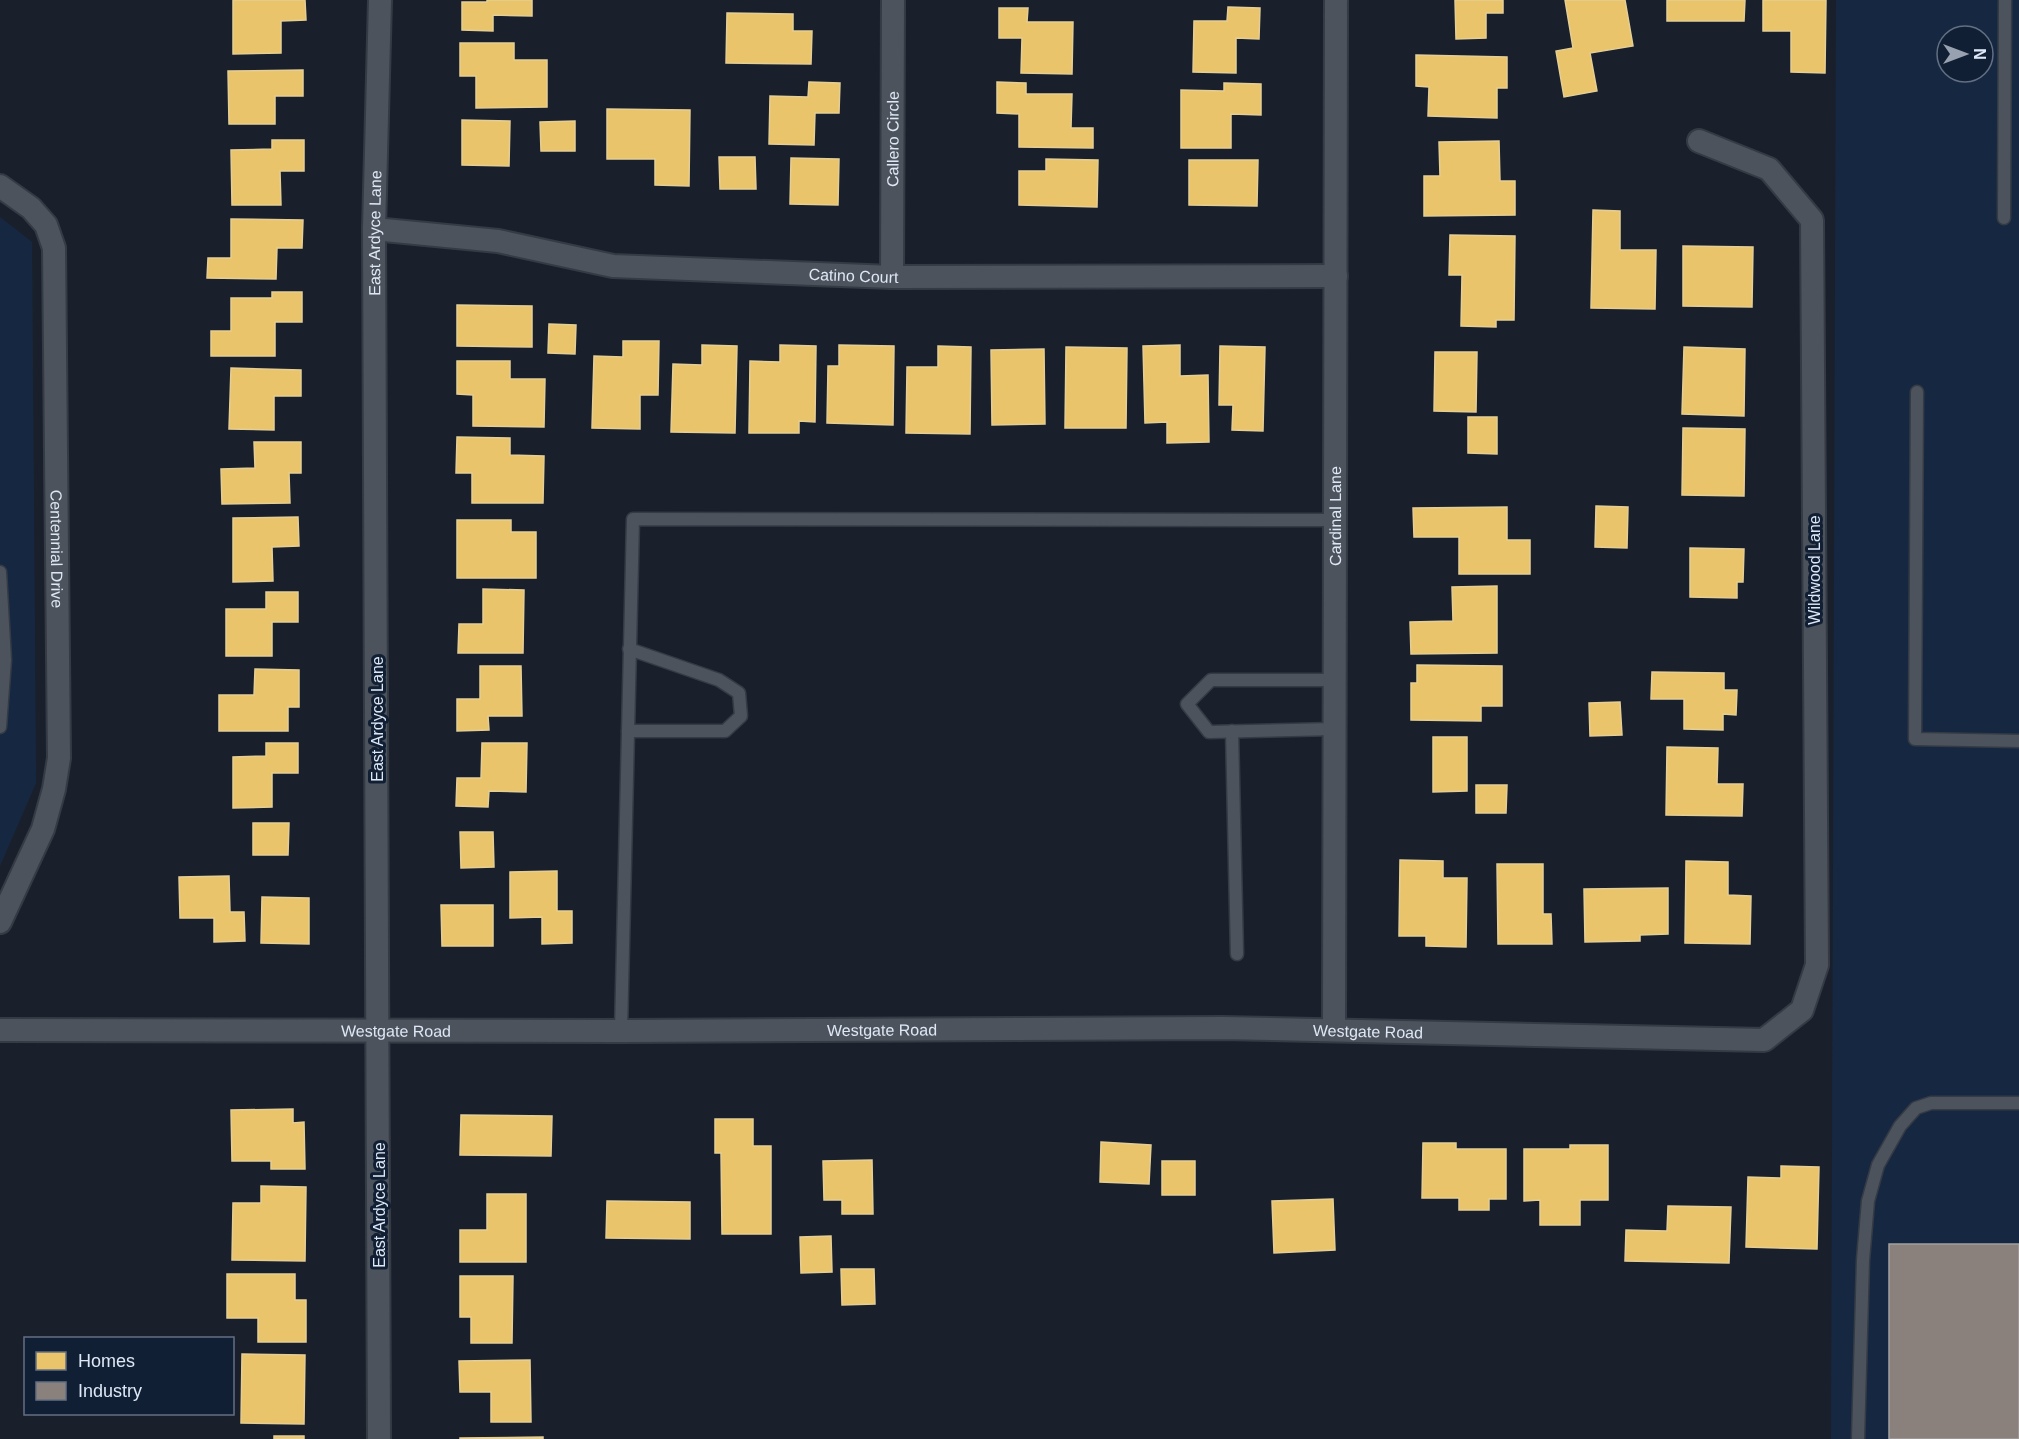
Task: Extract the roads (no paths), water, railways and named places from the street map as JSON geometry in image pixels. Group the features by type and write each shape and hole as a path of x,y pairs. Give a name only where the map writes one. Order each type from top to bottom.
{"street":[{"name":"East Ardyce Lane","path":"379,1439 374,229 380,0"},
{"name":"Callero Circle","path":"892,277 893,0"},
{"name":"Cardinal Lane","path":"1334,1030 1336,0"},
{"name":"Wildwood Lane","path":"1699,141 1769,169 1812,220 1817,965 1802,1010 1764,1040"},
{"name":"Centennial Drive","path":"0,186 31,208 46,225 54,248 59,660 59,758 54,789 43,829 0,922"},
{"name":"Catino Court","path":"374,229 498,241 613,266 892,277 1336,276"},
{"name":"Westgate Road","path":"0,1030 378,1032 1210,1028 1764,1040"}],"lane":[{"path":"2004,218 2005,0"},
{"path":"1917,392 1916,739 2019,741"},
{"path":"621,1031 633,519 1335,520"},
{"path":"0,572 5,660 0,727"},
{"path":"628,731 725,731 741,716 739,693 718,680 629,649"},
{"path":"1335,680 1211,680 1187,704 1209,732 1335,729"},
{"path":"1232,731 1237,954"},
{"path":"1858,1439 1863,1260 1868,1201 1878,1165 1900,1126 1916,1108 1931,1103 2019,1103"}]}
